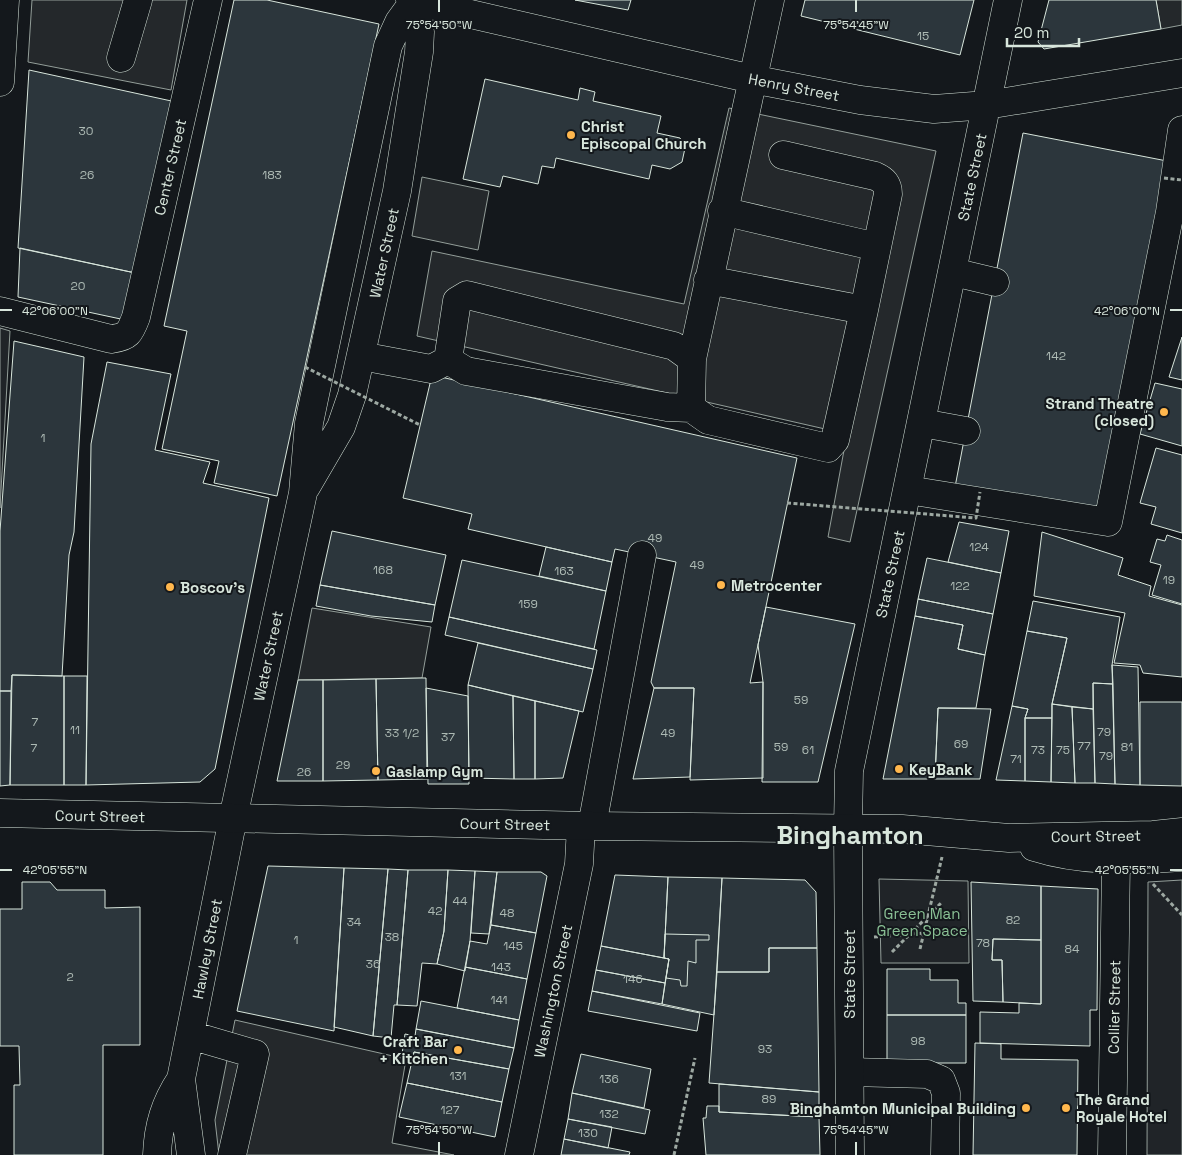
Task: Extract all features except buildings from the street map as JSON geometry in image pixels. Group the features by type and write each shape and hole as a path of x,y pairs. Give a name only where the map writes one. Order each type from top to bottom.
{"street":[{"path":"0,82 5,0"},
{"path":"121,58 138,0"},
{"name":"Center Street","path":"0,311 111,339 125,338 129,334 136,318 208,0"},
{"name":"Henry Street","path":"414,0 752,79 860,100 934,109 987,105 1182,73"},
{"name":"Water Street","path":"233,818 303,493 309,423 388,46 399,22 414,0"},
{"name":"Water Street","path":"303,493 341,427 352,395 363,350 400,176 419,52 420,32 414,0"},
{"path":"691,408 692,359 722,211 770,0"},
{"name":"State Street","path":"850,1155 849,771 1008,0"},
{"path":"908,490 979,496 1108,522 1172,257 1182,130"},
{"path":"448,360 466,372 667,407 691,408 708,420 828,448 835,440 864,310 888,194 888,186 884,180 876,176 783,155"},
{"path":"722,211 877,247"},
{"path":"349,230 386,240"},
{"path":"953,272 994,282"},
{"path":"708,280 864,310"},
{"path":"448,360 457,301 467,295 674,346 692,359"},
{"path":"327,338 431,369 448,360"},
{"path":"922,423 966,431"},
{"name":"Washington Street","path":"519,1155 642,555"},
{"name":"Court Street","path":"0,813 586,826 848,828 948,832 1009,838 1152,835 1182,832"},
{"name":"Hawley Street","path":"157,1155 161,1120 172,1093 181,1079 233,818"},
{"name":"Court Street","path":"1009,838 1059,854 1116,859 1182,857"},
{"name":"Collier Street","path":"1112,1155 1116,859"},
{"path":"190,1035 255,1054 232,1155"},
{"path":"850,1072 927,1074 941,1080 946,1094 946,1155"},
{"name":"Hawley Street","path":"181,1079 197,1151"}],"path":[{"path":"1164,178 1182,180"},
{"path":"305,367 420,425"},
{"path":"787,503 976,518 979,496"},
{"path":"920,949 948,832"},
{"path":"1152,883 1182,915"},
{"path":"892,952 942,902"},
{"path":"849,939 962,930"},
{"path":"674,1155 695,1058"}],"green space":[{"path":"0,328 10,331 0,508"},
{"name":"Green Man Green Space","path":"879,879 968,881 969,963 881,963"},
{"path":"1182,880 1182,1155 1147,1155 1148,882"}],"shaded area":[{"path":"32,0 187,0 171,90 28,62"},
{"path":"1156,0 1182,0 1182,25 1161,29"},
{"path":"729,108 936,151 850,542 828,537 847,434 417,336 432,251 684,304"},
{"path":"422,177 489,191 478,250 412,236"},
{"path":"312,608 431,627 422,678 298,680"},
{"path":"235,1020 406,1059 392,1143 454,1155 219,1155 215,1120"}],"place":[{"name":"Christ Episcopal Church","path":"571,135"},
{"name":"Strand Theatre (closed)","path":"1164,412"},
{"name":"Metrocenter","path":"721,585"},
{"name":"Boscov's","path":"170,587"},
{"name":"KeyBank","path":"899,769"},
{"name":"Gaslamp Gym","path":"376,771"},
{"name":"Craft Bar + Kitchen","path":"458,1050"},
{"name":"Binghamton Municipal Building","path":"1026,1108"},
{"name":"The Grand Royale Hotel","path":"1066,1108"}],"district":[{"name":"Binghamton","path":"850,835"}]}
